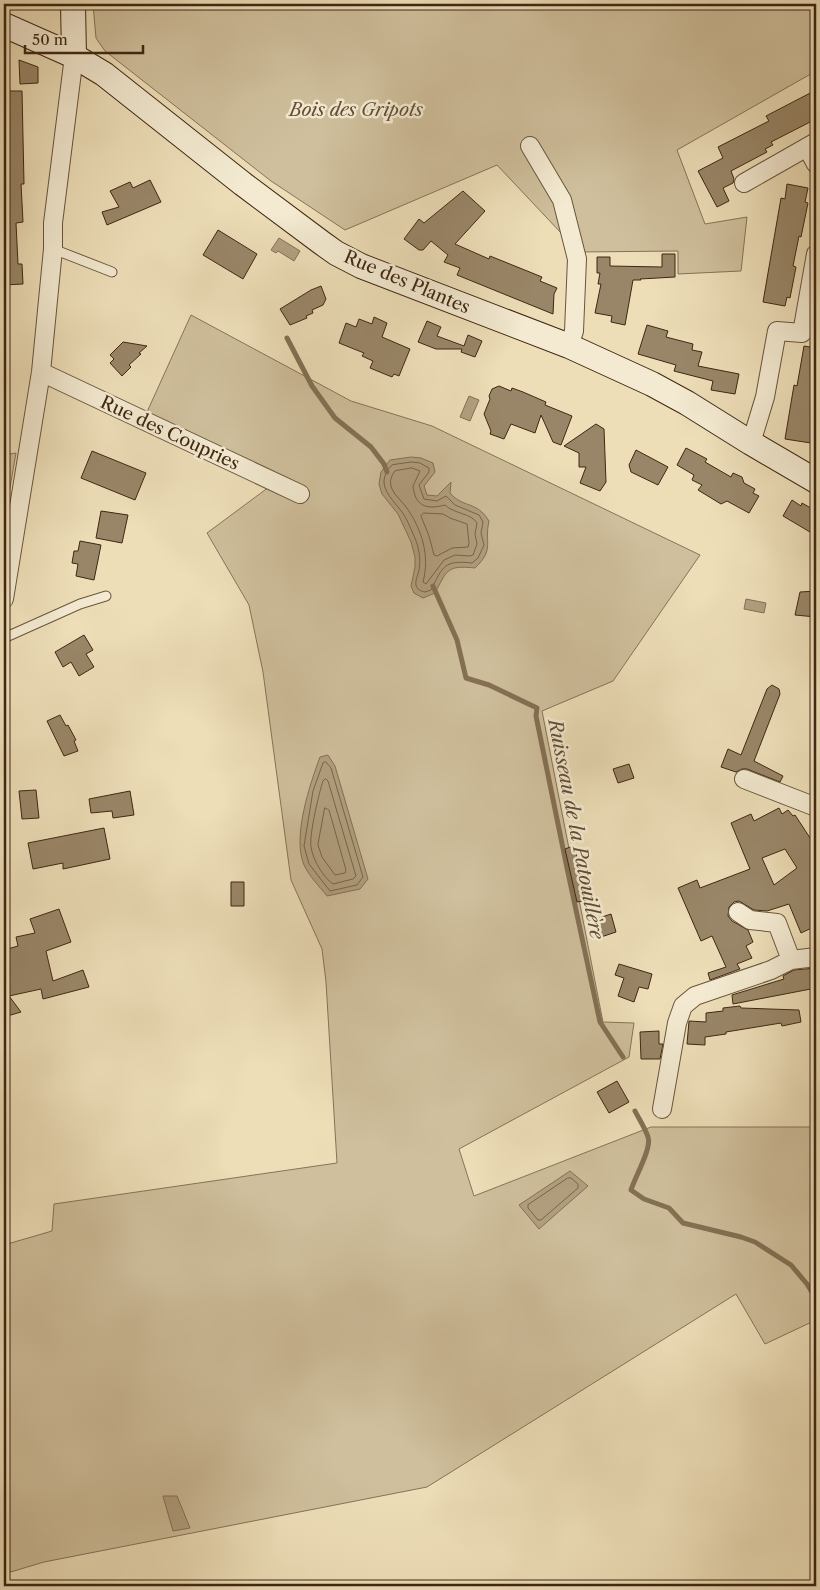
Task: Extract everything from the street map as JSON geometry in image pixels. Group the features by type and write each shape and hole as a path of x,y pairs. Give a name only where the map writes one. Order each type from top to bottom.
{"street":[{"path":"4,599 41,372 53,249 53,223 74,56 73,4"},
{"name":"Rue des Plantes","path":"4,25 74,56 104,74 243,184 336,253 361,266 569,346 652,384 816,481"},
{"path":"744,183 812,145 816,164"},
{"path":"530,146 562,200 577,259 574,331 569,346"},
{"path":"750,443 765,397 778,331 802,333 816,254"},
{"name":"Rue des Coupries","path":"41,372 300,494"},
{"path":"744,779 816,807"},
{"path":"738,912 750,920 777,923 791,960"},
{"path":"662,1109 677,1023 683,1006 696,996 772,970 791,960 816,957"}],"lane":[{"path":"53,249 112,272"},
{"path":"4,638 80,604 106,596"}],"green space":[{"name":"Bois des Gripots","path":"93,4 816,4 816,71 677,150 705,224 747,217 741,271 678,274 678,251 579,252 497,165 345,230 271,181 105,51 96,38"},
{"path":"191,315 351,401 432,426 700,555 613,681 542,711 603,1022 634,1023 629,1057 459,1149 474,1196 651,1127 816,1127 816,1320 765,1344 736,1294 427,1487 44,1562 4,1574 4,1245 52,1231 54,1204 337,1163 326,982 322,949 291,880 263,672 249,605 207,533 269,487 142,423"},
{"path":"16,453 4,522 4,455"}],"water":[{"path":"279,238 300,251 294,261 278,251 276,253 271,250"},
{"path":"469,396 479,400 470,421 460,417"},
{"path":"411,457 421,458 433,463 435,472 424,486 427,495 437,496 451,482 450,493 460,501 475,507 489,521 487,551 475,568 459,567 449,571 442,579 435,593 423,598 414,593 411,586 415,557 411,542 398,514 382,494 379,484 381,472 390,460"},
{"path":"746,599 766,603 764,613 744,609"},
{"path":"328,755 335,766 368,879 360,889 327,896 304,865 300,840 304,811 312,781 320,757"},
{"path":"570,1171 588,1186 539,1229 519,1205"},
{"path":"163,1496 177,1496 190,1528 173,1531"}],"building":[{"path":"19,60 38,67 38,83 20,84"},
{"path":"816,90 816,119 771,142 773,145 765,149 767,152 731,171 734,179 733,183 723,188 729,201 717,207 698,171 723,158 718,147 769,121 766,116"},
{"path":"4,91 22,91 24,184 21,184 23,222 16,223 18,264 22,264 23,284 4,285"},
{"path":"150,180 161,202 107,225 102,212 119,207 110,191 130,182 133,188"},
{"path":"787,184 808,188 805,202 808,203 793,266 796,267 790,298 787,297 785,306 763,302 781,198 785,199"},
{"path":"463,191 485,211 455,244 489,259 490,256 542,277 540,281 557,288 554,294 553,314 457,275 460,268 444,262 448,255 431,241 423,250 419,250 404,239 419,219 424,223"},
{"path":"218,230 257,254 243,279 203,255"},
{"path":"662,254 675,254 675,277 633,280 625,325 611,322 612,316 595,313 601,284 598,284 600,273 597,273 597,257 610,257 610,266 662,267"},
{"path":"321,286 326,299 323,305 312,310 313,313 306,316 307,318 290,325 280,309"},
{"path":"374,317 387,323 382,337 410,349 399,376 394,374 392,377 370,368 373,361 362,356 364,353 339,343 346,323 356,327 359,319 372,324"},
{"path":"427,321 441,327 437,336 464,346 468,335 482,341 475,357 461,352 462,349 436,349 418,342"},
{"path":"647,325 668,331 666,337 693,344 692,350 702,352 698,366 739,374 735,394 711,390 713,381 674,371 676,365 638,354"},
{"path":"123,342 147,346 129,365 131,367 122,376 110,363 114,359 110,355"},
{"path":"804,346 816,348 816,411 811,443 785,439 794,385 797,386"},
{"path":"499,386 511,391 512,388 523,392 546,402 545,405 572,416 561,445 553,442 541,415 535,433 511,424 504,439 490,434 491,431 484,414 492,389"},
{"path":"596,424 604,429 606,482 600,491 580,483 586,467 579,467 579,453 564,446"},
{"path":"686,448 707,459 705,462 731,477 733,473 742,477 744,483 755,489 753,493 759,496 749,513 727,501 721,504 698,490 702,485 692,480 694,475 677,465"},
{"path":"636,450 668,467 658,485 631,472 629,465"},
{"path":"92,451 146,473 135,500 81,478"},
{"path":"792,500 801,506 802,503 816,511 816,522 810,532 783,516"},
{"path":"101,511 128,515 122,543 96,538"},
{"path":"80,541 101,545 94,580 76,576 78,564 72,563 74,551 78,551"},
{"path":"816,591 816,617 795,615 800,592"},
{"path":"84,635 93,650 86,654 94,667 79,676 71,662 63,667 55,652"},
{"path":"772,685 779,689 780,694 754,761 783,776 780,782 747,769 736,772 721,767 728,749 741,755 767,689"},
{"path":"60,715 76,740 74,741 78,751 64,756 47,721"},
{"path":"629,764 634,778 618,783 613,769"},
{"path":"36,790 39,818 22,819 19,791"},
{"path":"130,791 134,815 113,818 112,811 91,813 89,799"},
{"path":"779,808 782,814 788,810 793,816 795,815 816,847 816,926 801,933 789,904 767,911 754,910 739,901 734,902 729,907 728,916 732,921 748,930 753,942 746,946 752,958 737,964 740,969 710,980 708,973 726,967 712,936 701,941 678,888 697,880 700,888 750,869 731,823 751,814 754,821","holes":["785,849 797,868 774,885 762,858"]},
{"path":"104,828 110,859 63,869 63,863 33,869 28,843"},
{"path":"573,846 584,877 589,900 577,902 565,849"},
{"path":"231,882 244,882 244,906 231,906"},
{"path":"59,909 71,942 46,951 53,981 83,970 89,987 43,999 41,989 9,996 21,1012 4,1017 4,950 18,946 16,937 35,933 30,919"},
{"path":"611,914 616,932 598,938 593,920"},
{"path":"619,964 652,974 648,989 639,987 634,1002 618,996 624,978 615,975"},
{"path":"816,968 816,988 733,1004 732,995 784,979 783,976 794,970"},
{"path":"740,1006 741,1008 799,1010 801,1022 782,1026 781,1023 705,1037 705,1045 687,1044 689,1021 706,1022 706,1013"},
{"path":"659,1031 659,1044 663,1044 660,1059 641,1059 640,1032"},
{"path":"617,1081 629,1102 609,1113 597,1092"}],"waterway":[{"name":"Ruisseau de la Patouillère","path":"287,338 312,386 335,418 371,447 384,464 387,472"},
{"name":"Ruisseau de la Patouillère","path":"433,586 457,640 466,678 489,685 537,708 536,716 600,1022 623,1057"},
{"name":"Ruisseau de la Patouillère","path":"635,1111 649,1142 631,1190 644,1199 669,1208 683,1223 755,1242 791,1265 807,1284 816,1299"}]}
